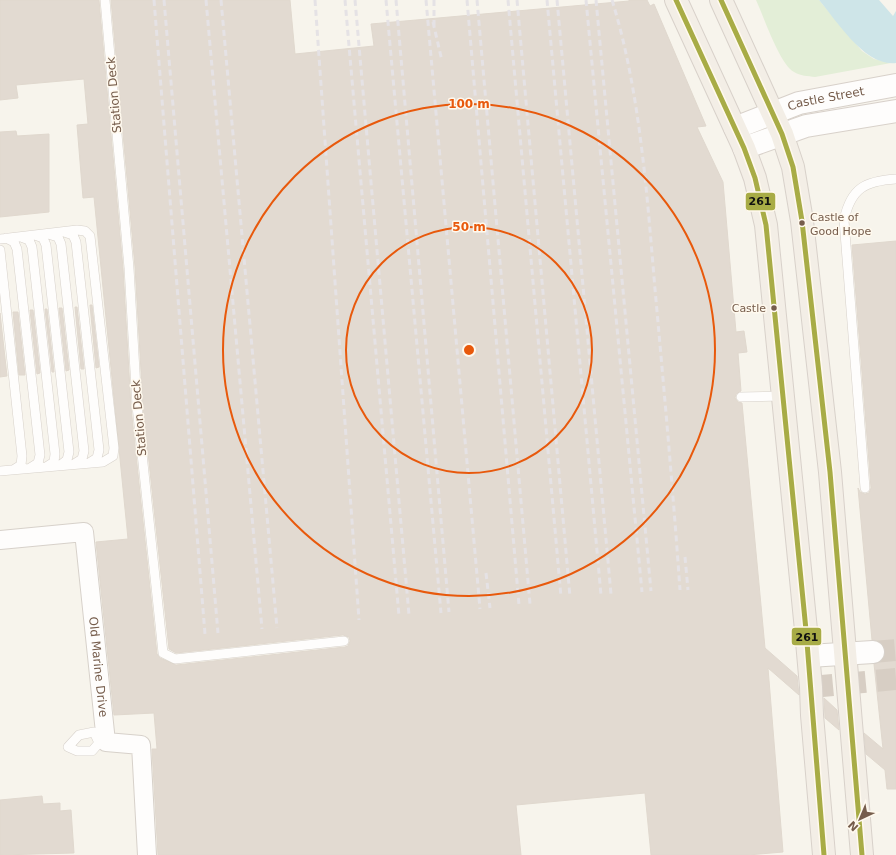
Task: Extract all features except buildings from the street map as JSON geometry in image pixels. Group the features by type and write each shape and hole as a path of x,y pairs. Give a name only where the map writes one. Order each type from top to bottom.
{"main road":[{"path":"676,0 744,148 755,178 766,225 809,656 812,714 824,855"},
{"path":"721,0 782,134 793,167 802,221 830,472 862,855"},
{"name":"Castle Street","path":"735,128 772,112 799,103 896,85"},
{"name":"Castle Street","path":"744,148 806,126 896,111"},
{"path":"809,656 873,652"}],"street":[{"name":"Old Marine Drive","path":"0,540 84,532 102,742 141,745 147,855"}],"lane":[{"name":"Station Deck","path":"105,0 129,260 137,406 163,653 175,659 344,641"},
{"path":"865,488 844,220 847,205 856,192 876,180 896,179"},
{"path":"0,471 108,461 113,456 114,448 92,241 86,231 1,238"},
{"path":"62,232 73,235 77,250 99,450 97,458 88,464"},
{"path":"47,234 58,237 62,252 84,451 82,459 73,465"},
{"path":"32,235 43,238 46,246 69,452 68,460 58,466"},
{"path":"18,237 26,238 32,247 55,454 54,462 44,467"},
{"path":"1,238 11,239 14,242 17,249 19,264 40,455 38,463 29,468"},
{"path":"0,250 22,456 21,465 11,470"},
{"path":"741,398 783,396"}],"green space":[{"path":"756,0 819,0 862,51 874,59 891,63 815,77 804,76 796,73 788,67 777,50"}],"water":[{"path":"819,0 879,0 893,16 896,11 896,63 885,62 873,58 863,50 843,30"}],"tunnel":[{"path":"873,652 896,650"},
{"path":"811,687 896,679"}],"railway":[{"path":"154,0 205,634"},
{"path":"164,0 218,633"},
{"path":"206,0 262,629"},
{"path":"221,0 277,628"},
{"path":"315,0 359,620"},
{"path":"345,0 399,616"},
{"path":"355,0 409,615"},
{"path":"386,0 441,613"},
{"path":"396,0 449,612"},
{"path":"426,0 480,609"},
{"path":"434,0 434,26"},
{"path":"467,0 519,605"},
{"path":"477,0 530,604"},
{"path":"508,0 561,597"},
{"path":"517,0 570,597"},
{"path":"547,0 601,595"},
{"path":"557,0 611,594"},
{"path":"586,0 642,592"},
{"path":"596,0 651,591"},
{"path":"612,0 622,34 636,106 641,143 649,217 680,590"},
{"path":"433,22 442,61"},
{"path":"685,557 688,590"},
{"path":"486,573 490,608"}],"transit line":[{"name":"261","path":"676,0 744,148 755,178 766,225 806,630 824,855"},
{"name":"261","path":"721,0 782,134 793,167 802,221 830,472 862,855"}],"place":[{"name":"Castle of Good Hope","path":"802,223"},
{"name":"Castle","path":"774,308"}]}
